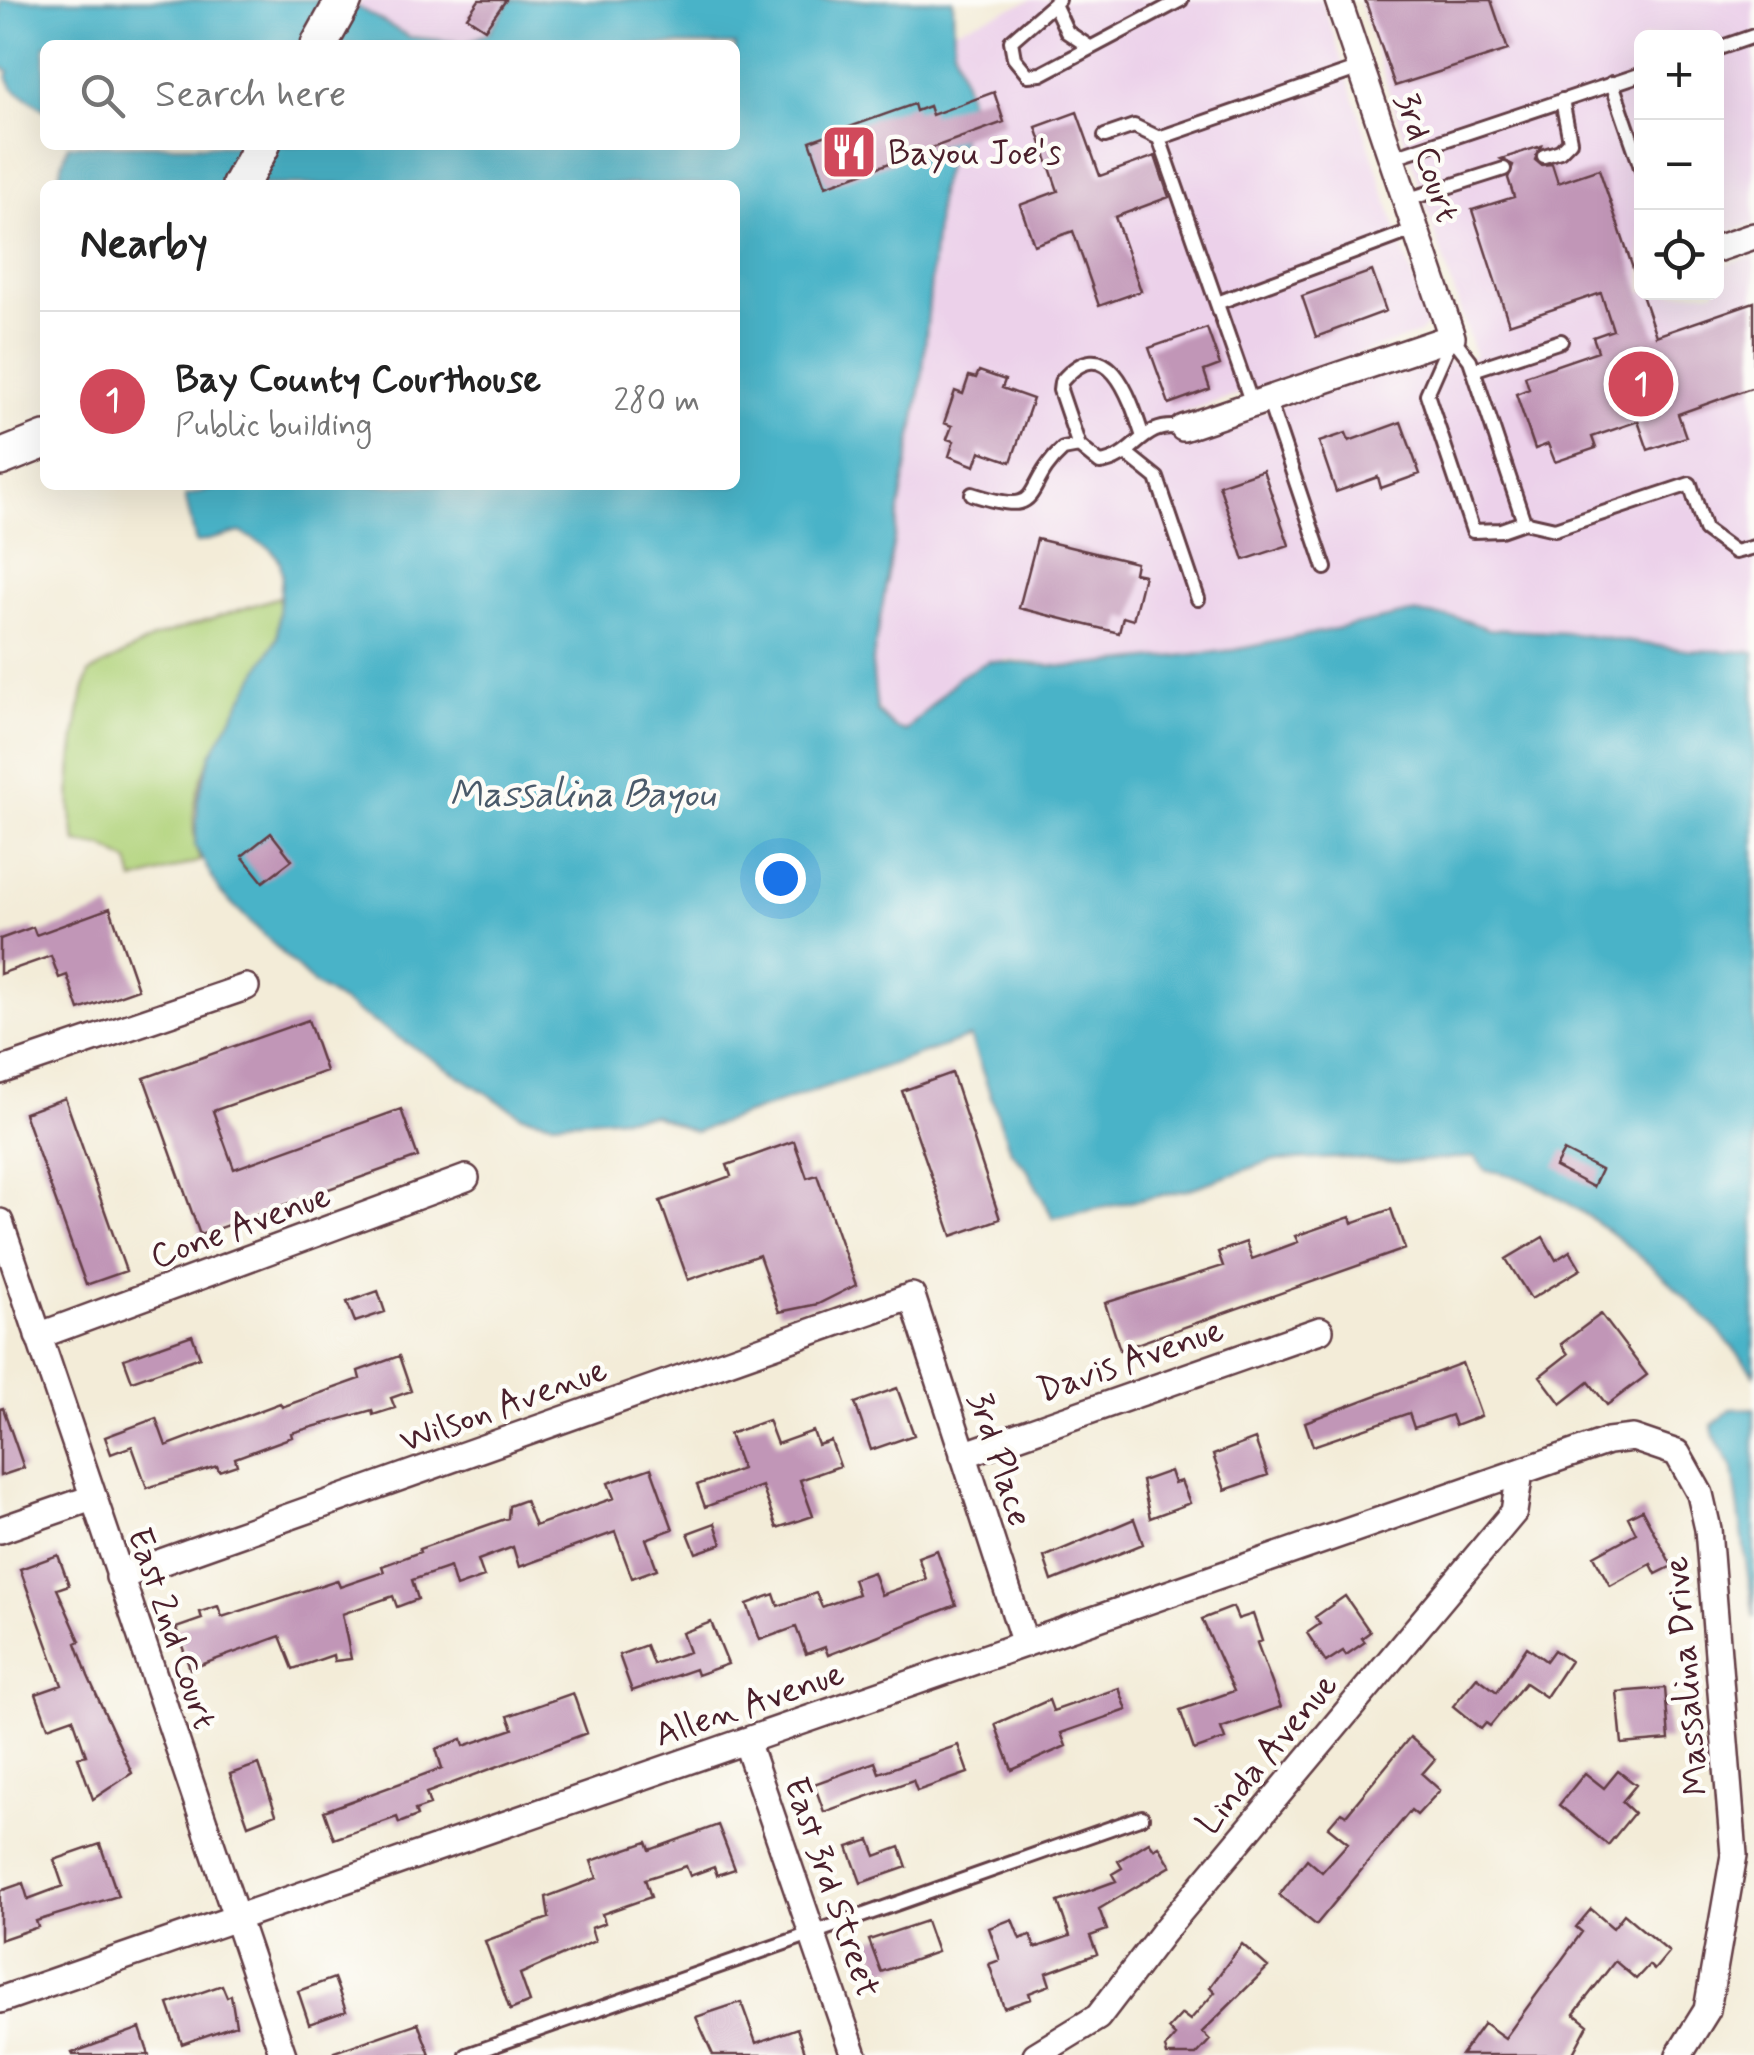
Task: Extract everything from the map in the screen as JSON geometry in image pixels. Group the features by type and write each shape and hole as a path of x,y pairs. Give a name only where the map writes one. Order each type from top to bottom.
{"street":[{"path":"322,40 344,0"},
{"name":"3rd Court","path":"1338,0 1452,337"},
{"path":"243,180 259,150"},
{"path":"1724,245 1754,236"},
{"path":"1183,428 1452,337"},
{"path":"0,458 40,442"},
{"path":"0,1072 246,986"},
{"name":"Cone Avenue","path":"38,1336 466,1178"},
{"name":"East 2nd Court","path":"0,1222 283,2055"},
{"name":"3rd Place","path":"912,1296 1025,1644"},
{"name":"Wilson Avenue","path":"118,1577 912,1296"},
{"name":"Davis Avenue","path":"963,1454 1320,1330"},
{"name":"Massalina Drive","path":"1520,1472 1608,1441 1633,1438 1677,1452 1700,1494 1708,1529 1724,1690 1734,1855 1707,2010 1680,2055"},
{"name":"Allen Avenue","path":"0,2000 1520,1472"},
{"name":"Linda Avenue","path":"1036,2055 1098,2017 1176,1916 1514,1512 1520,1472"},
{"path":"0,1530 92,1498"},
{"name":"East 3rd Street","path":"746,1741 854,2055"}],"lane":[{"path":"1088,46 1068,32 1056,2 1011,40 1014,58 1028,75 1041,74 1181,0"},
{"path":"1724,46 1754,36"},
{"path":"1105,136 1134,126 1159,138 1360,68"},
{"path":"1392,158 1634,76"},
{"path":"1612,83 1634,147"},
{"path":"1544,156 1560,151 1570,141 1562,100"},
{"path":"1159,138 1216,303 1260,402 1325,568"},
{"path":"1406,200 1504,168"},
{"path":"1216,303 1416,229"},
{"path":"1452,337 1473,370 1524,522"},
{"path":"1452,337 1427,394 1473,531 1501,530 1524,522 1555,528 1690,484 1705,530 1735,552 1754,547"},
{"path":"1473,370 1561,341"},
{"path":"1142,434 1128,389 1119,377 1093,361 1082,362 1061,382 1060,390 1078,446 1100,463 1126,453 1142,434 1170,426 1183,428"},
{"path":"972,494 1011,506 1027,501 1053,458 1064,448 1078,446"},
{"path":"1126,453 1158,478 1198,599"},
{"path":"467,2055 811,1930 1142,1817"}],"shaded area":[{"path":"362,0 511,0 488,33 473,40 410,37 357,7"},
{"path":"1032,0 1322,0 1428,325 1419,334 1173,416 1181,440 1434,354 1453,363 1475,356 1359,0 1754,0 1754,224 1724,234 1724,30 1634,30 1634,300 1724,300 1724,265 1754,256 1754,652 1687,650 1567,633 1489,629 1458,618 1410,613 1235,650 1070,667 1005,659 934,704 906,731 887,723 872,697 872,665 922,379 939,191 947,163 959,148 967,84 958,67 953,30"}],"green space":[{"path":"279,597 279,631 267,663 219,742 196,798 194,829 200,861 134,881 129,862 104,847 77,843 73,825 72,759 89,673 156,637"}],"water":[{"name":"Massalina Bayou","path":"0,0 345,0 410,37 438,40 40,40 40,107 13,88 7,77 9,71 0,66"},
{"name":"Massalina Bayou","path":"511,0 953,0 954,48 969,98 959,148 947,163 939,191 922,379 872,665 877,711 895,728 906,731 959,677 989,661 1070,667 1235,650 1411,613 1458,618 1489,629 1567,633 1687,650 1754,652 1754,1375 1705,1317 1632,1250 1554,1195 1517,1178 1486,1171 1475,1157 1398,1163 1341,1158 1271,1161 1187,1190 1053,1218 1027,1169 1010,1150 970,1037 695,1132 654,1115 552,1122 521,1115 315,985 220,892 195,846 198,799 211,754 277,638 282,574 280,561 270,548 240,532 196,543 185,496 209,490 740,490 740,180 58,180 66,150 740,150 740,40 473,40 488,33"},
{"path":"1754,1408 1754,1618 1733,1469 1712,1425 1731,1409"}],"building":[{"path":"479,0 506,0 485,29 467,17"},
{"path":"1365,0 1491,0 1508,50 1395,86"},
{"path":"994,92 1004,122 826,186 810,141 914,104 916,111 929,106 932,115"},
{"path":"1077,112 1100,176 1155,156 1169,197 1115,217 1141,291 1099,306 1073,231 1034,245 1020,205 1058,191 1036,127"},
{"path":"1541,146 1535,160 1541,165 1552,164 1558,183 1599,169 1634,272 1634,300 1644,300 1656,336 1754,302 1754,387 1678,414 1686,437 1648,450 1638,421 1592,437 1596,448 1555,462 1548,444 1535,449 1516,394 1529,389 1525,376 1598,351 1593,337 1613,330 1601,293 1509,324 1472,210 1514,197 1508,178 1513,165 1501,159"},
{"path":"1372,271 1386,311 1316,337 1302,296"},
{"path":"1207,328 1220,365 1204,371 1210,389 1169,404 1149,348"},
{"path":"979,371 1005,380 1002,388 1033,399 1011,462 980,451 975,466 949,456 954,441 947,439 952,426 944,423 955,391 963,394 969,376 976,378"},
{"path":"1401,422 1420,474 1381,488 1378,477 1336,492 1319,442 1346,433 1349,441"},
{"path":"1263,470 1289,545 1244,560 1219,485"},
{"path":"1037,539 1136,563 1134,573 1144,575 1133,620 1123,617 1119,633 1019,608"},
{"path":"271,833 292,860 263,882 242,856"},
{"path":"110,908 138,989 79,1010 67,975 59,978 51,956 0,974 0,939 33,927 36,935"},
{"path":"308,1020 326,1071 213,1111 234,1169 401,1109 418,1157 200,1235 144,1078"},
{"path":"952,1073 1000,1219 952,1236 902,1091"},
{"path":"65,1098 126,1271 86,1285 24,1113"},
{"path":"794,1141 807,1178 817,1175 856,1285 818,1304 779,1312 759,1255 688,1280 660,1201 731,1176 727,1165"},
{"path":"1564,1151 1601,1170 1593,1187 1555,1167"},
{"path":"1391,1209 1405,1249 1120,1350 1105,1303 1223,1266 1218,1252 1246,1242 1252,1259 1298,1242 1295,1236 1350,1217 1352,1223"},
{"path":"1543,1237 1556,1260 1570,1251 1581,1269 1531,1299 1506,1259"},
{"path":"378,1291 385,1312 355,1322 347,1302"},
{"path":"1601,1314 1647,1375 1607,1405 1589,1382 1561,1404 1540,1376 1568,1354 1561,1344"},
{"path":"192,1335 200,1357 132,1381 124,1359"},
{"path":"399,1356 411,1391 391,1398 395,1408 373,1415 372,1410 291,1433 292,1437 235,1458 237,1465 219,1471 217,1466 147,1488 132,1446 111,1454 105,1437 156,1418 166,1446 280,1403 282,1407 360,1379 358,1371"},
{"path":"1462,1363 1481,1416 1455,1426 1451,1415 1414,1428 1409,1413 1313,1446 1305,1422"},
{"path":"897,1388 914,1435 871,1450 855,1403"},
{"path":"3,1408 24,1468 0,1476 0,1409"},
{"path":"768,1420 777,1444 813,1431 818,1445 831,1441 840,1466 800,1480 813,1516 777,1528 762,1486 705,1507 697,1485 742,1469 729,1434"},
{"path":"1255,1439 1268,1475 1225,1490 1213,1455"},
{"path":"651,1468 673,1529 646,1539 657,1569 632,1578 615,1532 519,1567 513,1547 478,1560 484,1577 456,1587 450,1567 412,1580 418,1599 397,1607 393,1596 342,1614 351,1659 334,1661 333,1655 293,1669 280,1636 190,1669 176,1628 202,1619 200,1612 218,1606 222,1617 337,1580 340,1587 384,1572 382,1566 420,1552 419,1549 508,1518 509,1506 525,1500 535,1526 614,1498 608,1483"},
{"path":"1170,1471 1174,1483 1181,1481 1190,1503 1150,1518 1142,1481"},
{"path":"1642,1510 1672,1566 1656,1574 1651,1564 1610,1586 1594,1556 1636,1533 1628,1517"},
{"path":"1134,1519 1143,1544 1052,1581 1044,1557"},
{"path":"715,1523 722,1544 696,1553 688,1533"},
{"path":"937,1550 956,1605 828,1655 825,1647 806,1654 796,1627 760,1640 747,1604 774,1594 778,1606 816,1593 822,1607 858,1594 853,1579 873,1572 881,1595 926,1579 918,1557"},
{"path":"58,1555 69,1585 57,1589 80,1641 76,1643 88,1676 132,1773 93,1799 78,1757 86,1755 73,1718 48,1727 36,1694 62,1685 20,1569"},
{"path":"1345,1596 1370,1632 1362,1638 1365,1642 1346,1655 1343,1651 1326,1662 1307,1633 1320,1624 1315,1617"},
{"path":"1233,1607 1238,1619 1253,1614 1262,1641 1257,1643 1281,1707 1221,1728 1225,1739 1194,1750 1180,1710 1234,1691 1202,1619"},
{"path":"711,1622 728,1664 697,1675 695,1669 632,1691 619,1655 646,1645 653,1664 689,1652 682,1633"},
{"path":"1527,1647 1546,1661 1554,1650 1570,1661 1546,1697 1525,1683 1490,1726 1486,1723 1481,1729 1453,1706 1477,1677 1497,1692"},
{"path":"1119,1688 1127,1710 1061,1733 1066,1746 1012,1770 995,1724 1049,1700 1053,1711"},
{"path":"1665,1688 1669,1740 1622,1744 1617,1692"},
{"path":"573,1693 587,1733 426,1793 430,1805 415,1810 417,1816 399,1823 397,1817 334,1839 324,1811 442,1768 436,1749 462,1739 464,1746 513,1729 508,1716"},
{"path":"1410,1737 1435,1759 1422,1774 1440,1790 1417,1815 1411,1810 1316,1925 1279,1895 1307,1859 1322,1872 1348,1843 1328,1827 1341,1812 1346,1815"},
{"path":"958,1745 968,1773 917,1791 913,1780 824,1812 814,1784 875,1762 879,1773"},
{"path":"259,1764 276,1814 248,1825 230,1774"},
{"path":"1618,1771 1636,1785 1622,1802 1634,1813 1608,1845 1559,1805 1585,1773 1604,1788"},
{"path":"718,1825 735,1869 717,1875 714,1867 690,1876 686,1866 645,1879 651,1897 602,1914 605,1923 591,1928 595,1941 520,1974 530,2002 510,2010 485,1941 549,1918 546,1897 597,1878 591,1861 647,1842 650,1850"},
{"path":"870,1840 876,1856 900,1847 907,1867 861,1883 848,1847"},
{"path":"1149,1842 1154,1849 1159,1846 1171,1866 1099,1909 1107,1930 1090,1936 1097,1954 1046,1973 1050,1985 1029,1993 1031,1999 1004,2008 989,1964 1000,1960 989,1928 1012,1919 1020,1939 1030,1935 1035,1948 1070,1936 1058,1902 1116,1881 1112,1874 1122,1868 1118,1861"},
{"path":"100,1844 118,1896 36,1921 38,1927 0,1940 0,1891 23,1883 28,1899 63,1886 54,1860"},
{"path":"1591,1909 1613,1928 1624,1914 1669,1952 1654,1970 1649,1965 1636,1979 1615,1961 1574,2014 1588,2025 1572,2055 1461,2055 1484,2023 1505,2038 1582,1932 1576,1927"},
{"path":"926,1921 937,1952 881,1972 869,1940"},
{"path":"1242,1944 1268,1967 1202,2032 1210,2040 1196,2055 1167,2055 1165,2048 1175,2036 1168,2029 1182,2014 1190,2020 1215,1992 1210,1987"},
{"path":"334,1978 346,2011 309,2024 298,1991"},
{"path":"222,1985 227,1997 231,1995 236,2025 182,2044 168,2004"},
{"path":"741,2002 756,2043 797,2028 806,2055 713,2055 696,2017"},
{"path":"418,2023 430,2055 335,2055 334,2052"},
{"path":"140,2028 149,2055 72,2053"}],"place":[{"name":"Bayou Joe's","path":"849,152"},
{"name":"Bay County Courthouse","path":"1641,384"}]}
